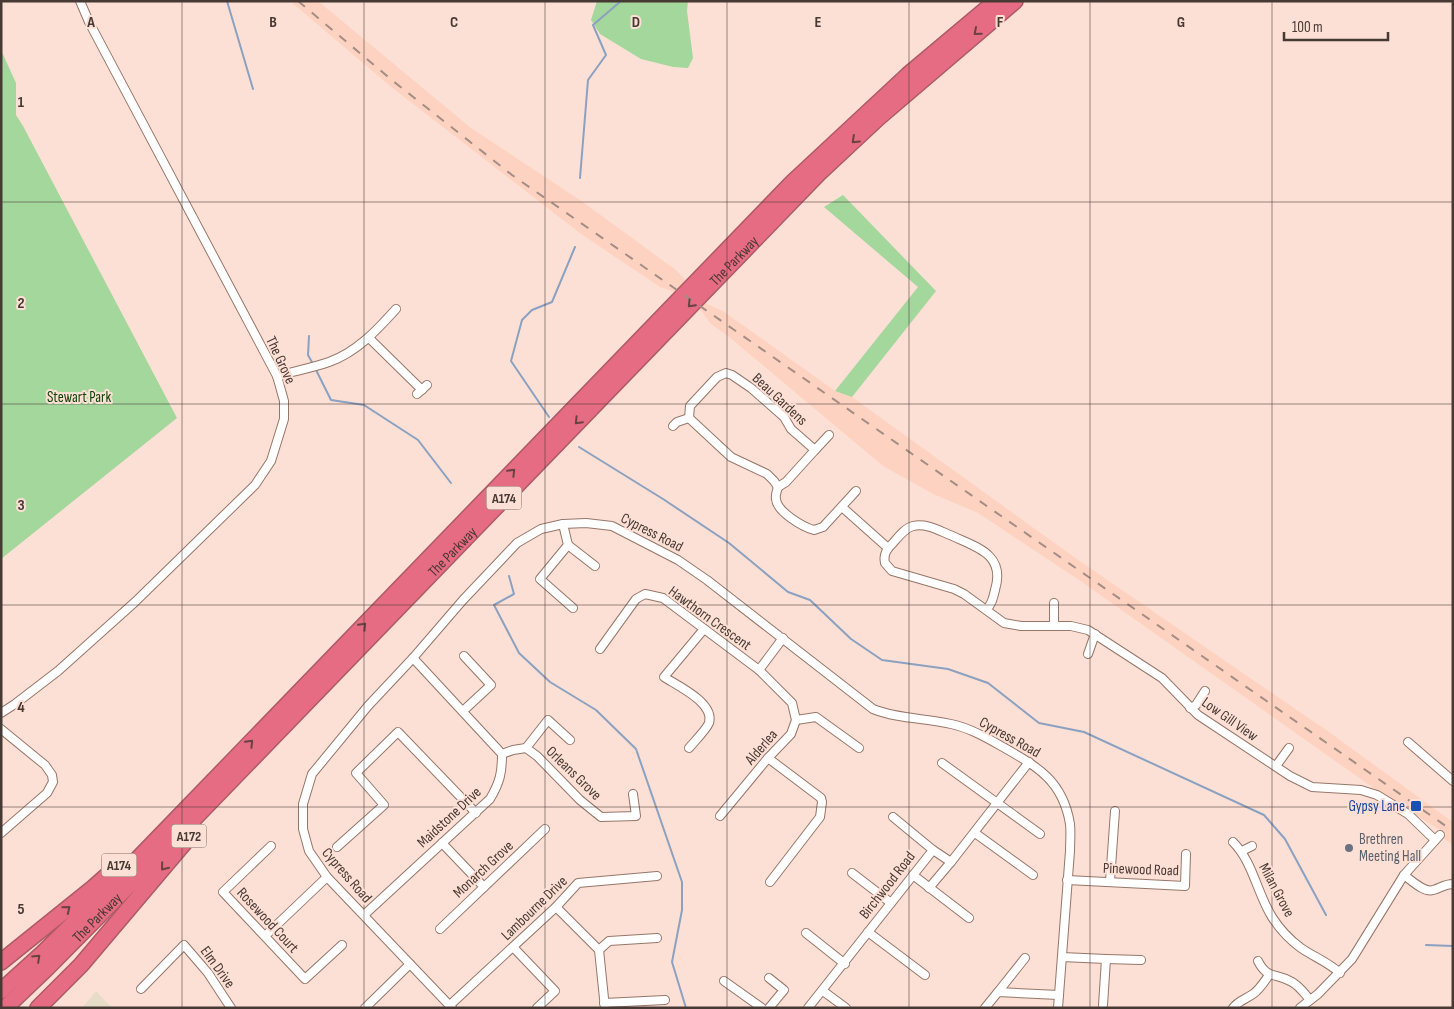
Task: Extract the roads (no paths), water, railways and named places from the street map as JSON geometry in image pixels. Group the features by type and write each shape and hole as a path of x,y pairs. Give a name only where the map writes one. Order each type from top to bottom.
{"highway":[{"name":"The Parkway","path":"1,991 90,908 793,182 908,75 996,1"},
{"name":"The Parkway","path":"5,1008 61,954 818,174 878,118 1015,1"},
{"name":"A172","path":"38,1008 81,964 229,792 249,761"},
{"name":"A174","path":"1,962 94,888 175,810 231,762"}],"street":[{"name":"The Grove","path":"1,713 58,671 135,602 254,485 271,461 284,419 284,401 276,376 89,22 80,1"},
{"path":"276,376 330,362 342,356 369,338 396,309"},
{"path":"369,338 422,390"},
{"name":"Beau Gardens","path":"689,418 690,406 717,377 729,374 751,388 784,417 791,429 815,450"},
{"path":"673,426 676,422 689,418 731,457 767,474 778,487 776,500 780,508 785,514 811,529 816,530 823,527 856,491"},
{"path":"778,487 786,482 829,435"},
{"path":"842,507 888,548 911,526 924,525 983,550 995,563 997,573 997,583 991,606 986,610"},
{"name":"Cypress Road","path":"451,1007 327,877 309,851 303,829 303,804 312,774 368,706 413,658 462,600 517,543 541,529 562,524 586,523 612,526 678,560 783,638 873,710 888,715 953,724 978,733 1029,762 1058,788 1070,825 1070,851 1066,880 1058,1008"},
{"path":"562,524 568,545 595,566"},
{"path":"568,545 540,580 573,608"},
{"name":"Low Gill View","path":"888,548 884,559 886,566 892,571 954,589 964,594 996,619 1011,625 1080,627 1095,634 1162,678 1198,715 1312,787 1361,790 1377,795 1408,814 1437,837 1404,875"},
{"name":"Hawthorn Crescent","path":"600,649 636,599 645,594 664,598 758,670 783,638"},
{"path":"1054,603 1054,626"},
{"path":"689,748 708,724 709,713 703,703 664,676 704,629"},
{"path":"1088,654 1095,634"},
{"path":"463,711 491,685 464,656"},
{"path":"413,658 502,754"},
{"path":"758,670 792,703 796,720 816,717 859,748"},
{"path":"1190,708 1196,705 1205,691"},
{"path":"526,748 548,720 570,740"},
{"name":"Alderlea","path":"720,816 790,734 796,720"},
{"path":"1,729 45,766 52,775 53,782 47,793 1,833"},
{"path":"337,847 384,805 356,773 398,732 476,813"},
{"path":"1408,742 1453,781"},
{"name":"Orleans Grove","path":"502,754 526,748 538,756 580,800 601,817 636,816 633,794"},
{"path":"1276,766 1289,748"},
{"name":"Maidstone Drive","path":"364,915 490,799 497,789 502,774 502,754"},
{"path":"768,758 821,798 822,802 820,817 770,882"},
{"path":"929,888 975,833 1029,762"},
{"path":"942,763 1040,834"},
{"path":"1110,881 1115,811"},
{"path":"893,817 933,850"},
{"name":"Monarch Grove","path":"440,929 545,830"},
{"path":"975,833 1033,875"},
{"name":"Milan Grove","path":"1234,842 1242,851 1264,902 1277,923 1301,948 1327,962 1340,973"},
{"path":"442,843 484,887"},
{"name":"Rosewood Court","path":"271,846 223,892 305,979 342,945"},
{"name":"Milan Grove","path":"1242,851 1252,846"},
{"name":"Birchwood Road","path":"808,1008 933,850 951,862"},
{"name":"Pinewood Road","path":"1066,880 1185,886 1186,854"},
{"path":"852,873 891,904"},
{"path":"913,875 969,918"},
{"path":"1300,1008 1340,973 1352,959 1404,875 1427,890 1433,891 1441,885 1453,884"},
{"name":"Lambourne Drive","path":"451,1007 556,907 578,883 657,876"},
{"path":"265,936 327,877"},
{"path":"556,907 599,950 604,1006 665,1000"},
{"path":"868,932 925,975"},
{"path":"806,933 844,964"},
{"path":"599,950 609,941 657,938"},
{"name":"Elm Drive","path":"141,989 184,945 208,974 227,1006"},
{"path":"513,948 555,991 537,1008"},
{"path":"1062,957 1142,960"},
{"path":"986,1008 1025,958"},
{"path":"1103,1005 1106,959"},
{"path":"1258,961 1269,975 1289,980 1310,1000"},
{"path":"365,1008 410,964"},
{"path":"1233,1008 1236,1003 1253,994 1269,975"},
{"path":"769,978 784,990 769,1008"},
{"path":"724,981 762,1008"},
{"path":"823,991 846,1008"},
{"path":"998,992 1058,995"}],"waterway":[{"path":"227,1 253,89"},
{"path":"580,178 588,80 606,55 593,25 621,1"},
{"path":"549,417 511,361 522,320 532,310 552,302 575,247"},
{"path":"309,336 308,355 313,364"},
{"path":"315,368 331,400 364,405 418,440 451,483"},
{"path":"579,447 729,543 788,592 810,600 851,639 882,660 948,669 988,683 1039,723 1084,732 1264,815 1285,839 1326,915"},
{"path":"509,576 514,594 494,605 519,653 550,682 596,710 636,749 682,882 682,910 672,962 686,1008"},
{"path":"1426,945 1453,946"}],"railway":[{"path":"298,1 393,81 512,175 1453,831"}],"place":[{"name":"Gypsy Lane","path":"1416,806"},
{"name":"Brethren Meeting Hall","path":"1349,848"}],"park label":[{"name":"Stewart Park","path":"79,397"}]}
